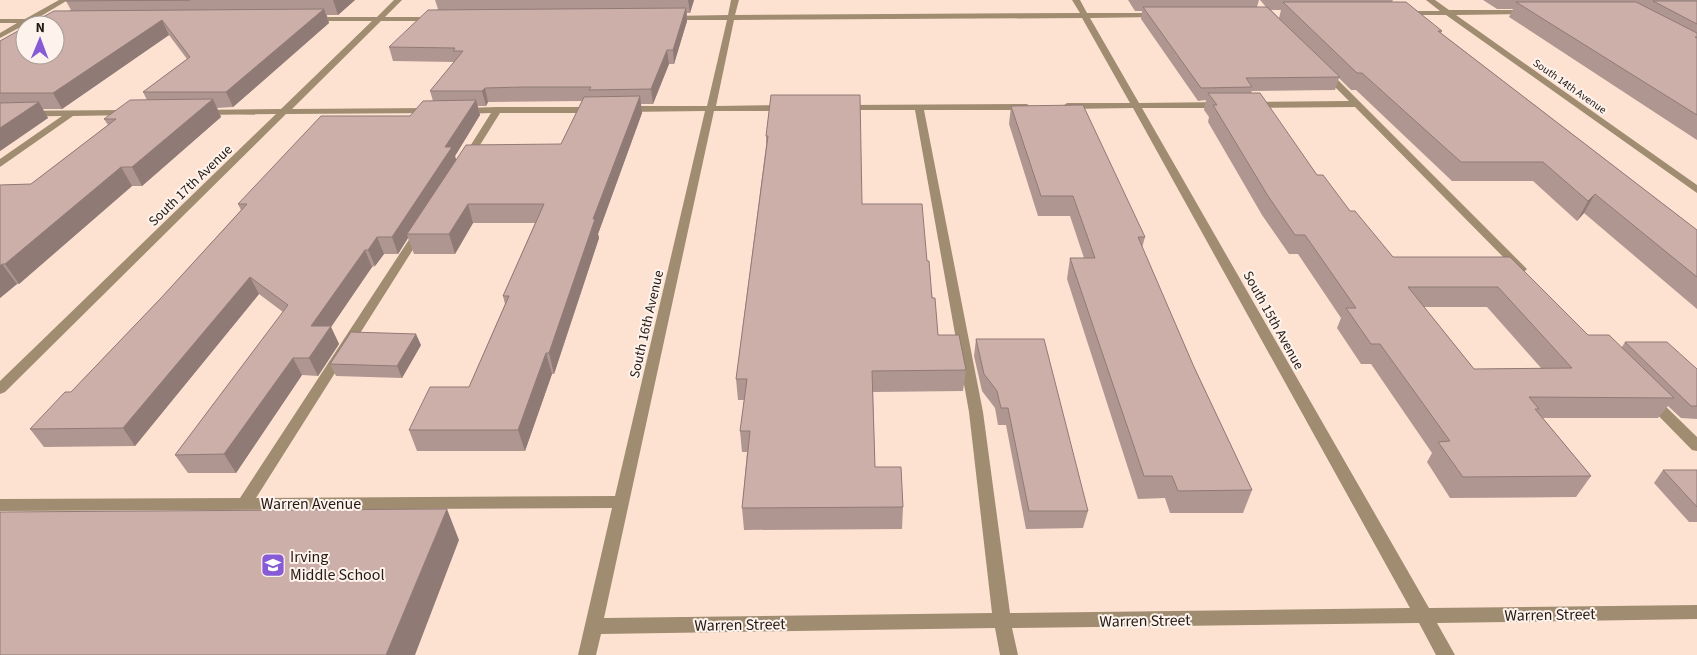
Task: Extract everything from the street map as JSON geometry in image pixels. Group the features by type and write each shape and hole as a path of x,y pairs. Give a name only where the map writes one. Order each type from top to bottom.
{"street":[{"path":"37,15 64,0"},
{"name":"South 17th Avenue","path":"0,389 398,0"},
{"name":"South 16th Avenue","path":"587,655 735,0"},
{"name":"South 15th Avenue","path":"1076,0 1446,655"},
{"name":"South 14th Avenue","path":"1430,0 1697,190"},
{"path":"1395,13 1533,12"},
{"path":"662,18 1161,15"},
{"path":"301,20 447,19"},
{"path":"0,21 15,21"},
{"path":"0,36 15,27"},
{"path":"1316,63 1530,279"},
{"path":"1057,106 1357,104"},
{"path":"839,108 1037,107"},
{"path":"188,113 800,108"},
{"path":"919,108 976,412 1002,621 1009,655"},
{"path":"460,169 498,110"},
{"path":"0,164 72,113"},
{"path":"0,114 140,113"},
{"path":"245,503 428,219"},
{"path":"1642,390 1697,446"},
{"name":"Warren Avenue","path":"0,505 622,502"},
{"name":"Warren Street","path":"594,626 1697,612"}],"building":[{"path":"67,0 190,0 66,1"},
{"path":"1653,1 1697,1 1697,24"},
{"path":"1283,2 1406,2 1442,31 1438,31 1697,230 1697,277 1595,194 1588,201 1543,162 1461,162 1362,73 1357,73"},
{"path":"1516,2 1636,2 1697,33 1697,37 1695,37 1697,38 1697,115"},
{"path":"1143,7 1267,7 1340,77 1246,78 1252,87 1201,88"},
{"path":"686,8 673,50 667,50 651,89 589,90 591,87 522,87 485,88 482,91 430,91 463,51 453,51 455,48 389,47 428,10"},
{"path":"324,9 226,92 143,92 190,57 162,20 53,93 0,93 0,41 15,33 15,65 65,65 65,15 47,15 54,11"},
{"path":"1208,93 1260,93 1317,175 1323,175 1350,211 1355,211 1393,257 1510,257 1588,335 1609,335 1674,398 1529,397 1539,409 1535,409 1591,476 1463,477 1438,442 1450,441 1380,344 1371,344 1346,308 1356,308 1305,235 1295,235 1268,196 1213,105 1217,105","holes":["1408,287 1498,287 1572,368 1474,369"]},
{"path":"771,95 860,95 862,204 922,204 927,261 929,261 932,298 935,298 938,335 959,335 966,370 872,371 875,467 901,467 903,507 742,508 750,431 740,431 747,379 736,379 768,136 766,136"},
{"path":"640,96 593,219 595,219 549,353 546,353 518,430 409,430 430,387 469,387 509,296 503,296 544,204 468,204 449,234 407,234 466,145 561,144 584,97"},
{"path":"213,99 132,167 121,167 5,264 0,266 0,185 31,184 116,119 104,119 130,100"},
{"path":"476,100 445,147 452,147 392,237 377,237 368,250 365,250 311,326 331,326 309,358 293,358 224,454 175,455 288,305 250,277 123,428 30,429 65,392 71,392 161,298 247,204 238,204 321,116 410,116 423,101"},
{"path":"39,102 0,128 0,103"},
{"path":"1083,105 1145,237 1138,237 1194,367 1252,490 1178,491 1172,476 1144,476 1070,258 1095,258 1073,196 1041,196 1011,106"},
{"path":"351,332 416,334 397,366 330,364"},
{"path":"976,339 1044,339 1088,511 1029,511 1008,408 1001,408 997,391 984,374"},
{"path":"1625,342 1667,342 1697,369 1697,406 1691,406"},
{"path":"1663,470 1697,470 1697,507"},
{"name":"Irving Middle School","path":"447,509 386,655 0,655 0,512"}],"place":[{"name":"Irving Middle School","path":"273,565"}]}
